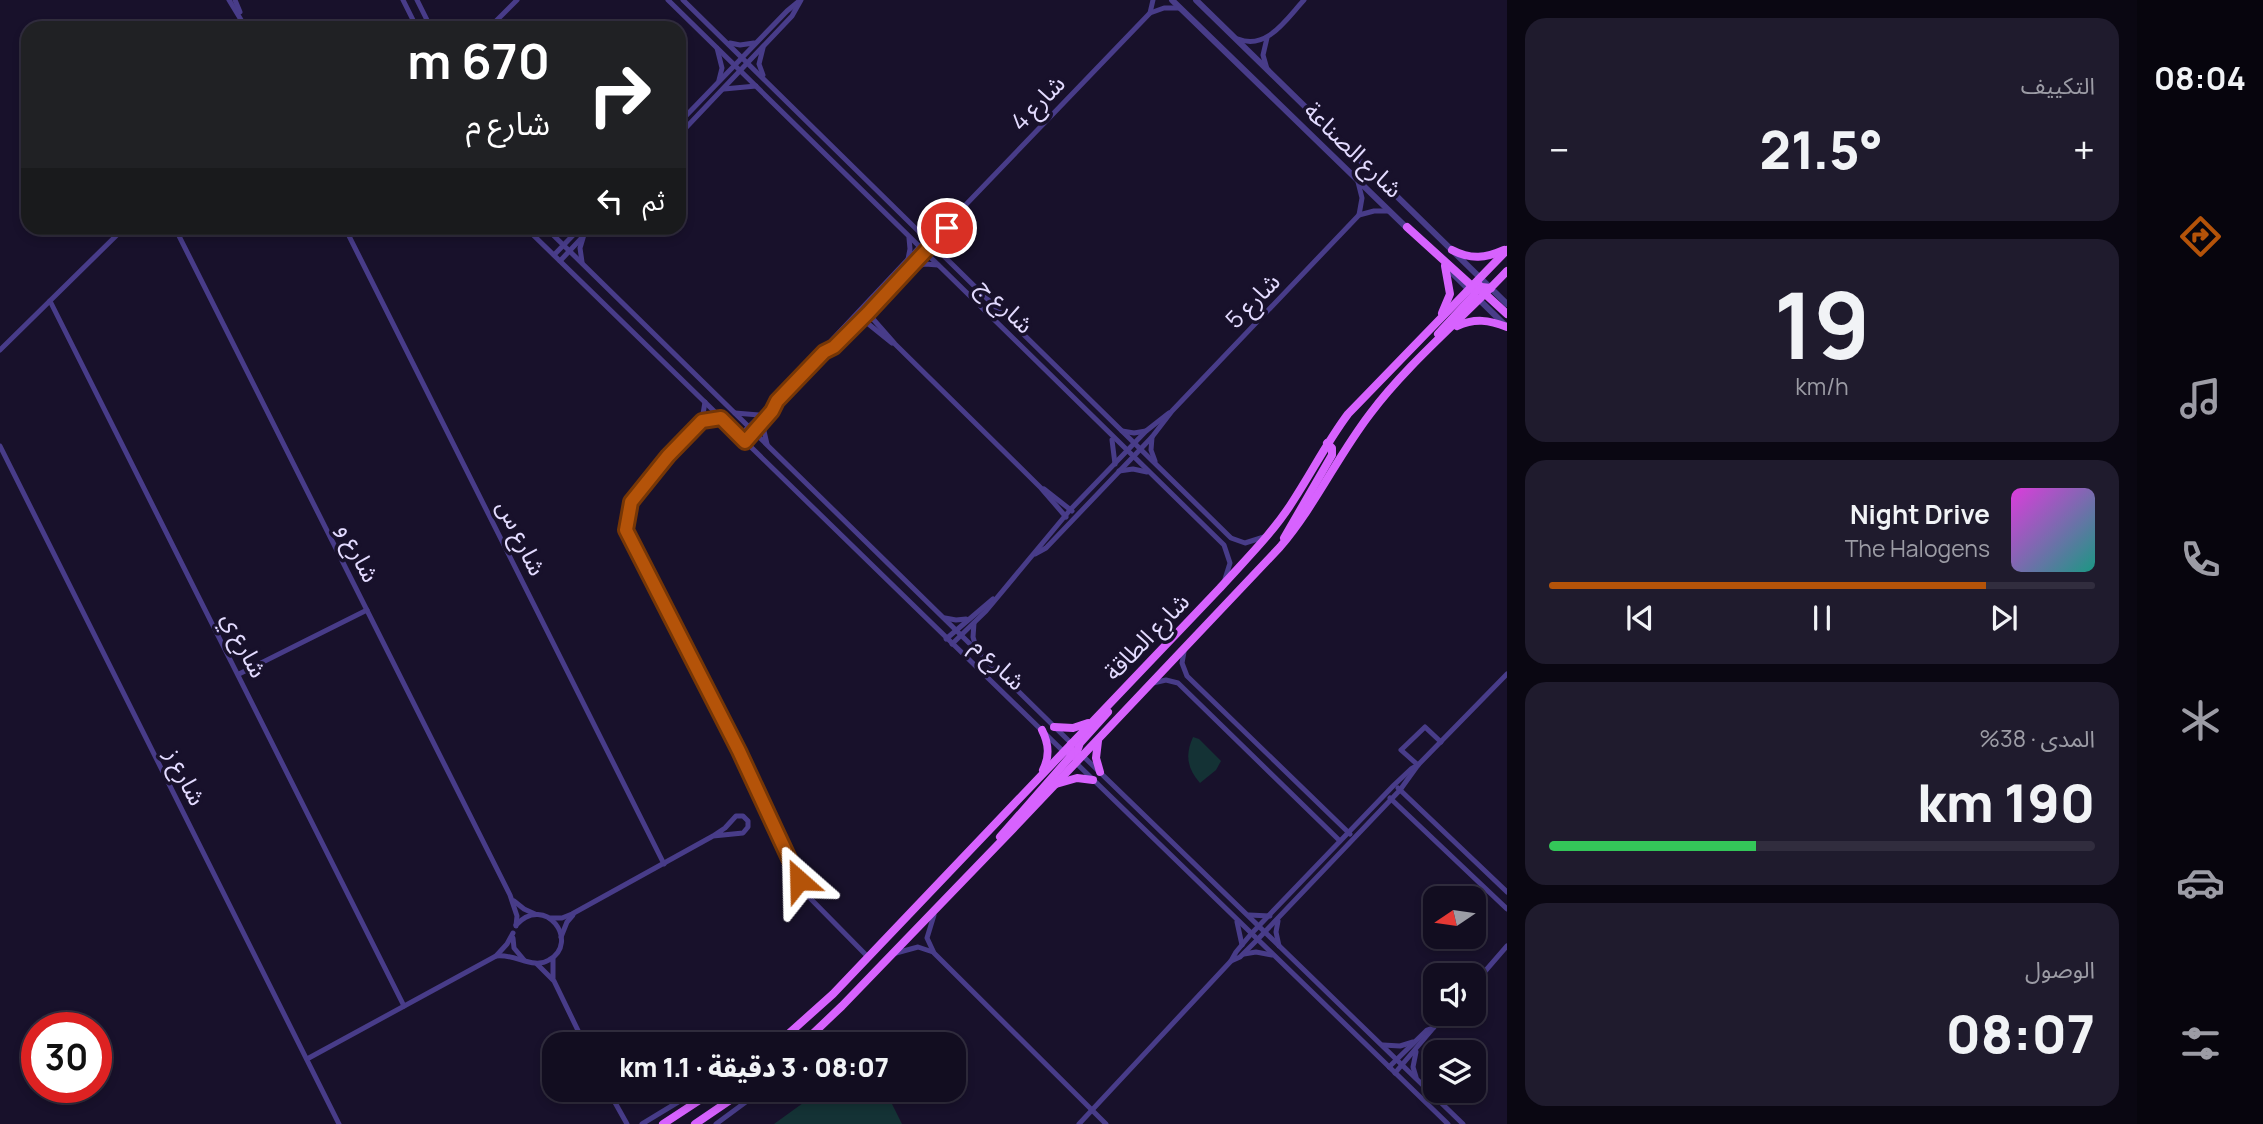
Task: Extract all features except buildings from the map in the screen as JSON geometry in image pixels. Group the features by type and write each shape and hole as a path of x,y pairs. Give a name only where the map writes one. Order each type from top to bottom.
{"main road":[{"path":"1407,227 1507,314"},
{"path":"1452,250 1478,258 1507,249"},
{"name":"شارع الطاقة","path":"1077,749 1099,737 1280,547 1316,500 1369,414 1449,331 1507,249"},
{"path":"1420,359 1432,340 1507,255"},
{"path":"1439,319 1450,294 1445,266"},
{"name":"شارع الطاقة","path":"814,1032 1054,786 1091,722 1267,536 1292,502 1327,443 1369,389 1439,319 1507,271"},
{"path":"1449,331 1477,320 1487,320 1507,327"},
{"path":"1280,547 1332,455 1332,448 1327,443"},
{"path":"988,854 1004,831 1136,677"},
{"path":"1054,727 1073,728 1091,722"},
{"path":"1040,778 1048,755 1042,730"},
{"path":"1099,737 1096,751 1100,772"},
{"name":"شارع الطاقة","path":"790,1032 869,957 1040,778 1070,757"},
{"path":"1054,786 1069,779 1093,780"},
{"path":"663,1124 697,1102"},
{"path":"695,1124 727,1102"}],"street":[{"path":"232,0 242,21"},
{"path":"403,0 414,21"},
{"path":"417,0 428,21"},
{"path":"496,21 517,0"},
{"name":"شارع ج","path":"668,0 1224,545 1229,554 1228,572 1220,588"},
{"name":"شارع ج","path":"682,0 1231,538 1238,542 1251,542 1267,536"},
{"path":"686,128 801,0"},
{"path":"1150,13 1153,0"},
{"name":"شارع الصناعة","path":"1172,0 1445,266 1507,304"},
{"name":"شارع الصناعة","path":"1196,0 1452,250 1507,327"},
{"path":"1268,72 1263,55 1267,38 1304,0"},
{"path":"1150,13 1164,8 1180,8"},
{"name":"شارع 4","path":"859,316 863,307 927,239 953,218 1150,13"},
{"path":"1235,38 1251,42 1267,38"},
{"path":"725,42 740,45 760,44"},
{"path":"760,44 760,64 766,82"},
{"path":"717,47 722,68 718,83"},
{"path":"686,117 718,83 738,68"},
{"path":"722,90 738,86 756,86"},
{"path":"1358,181 1362,198 1359,215 1389,211"},
{"name":"شارع 5","path":"952,645 1035,554 1041,543 1070,510 1115,464 1140,449 1152,437 1172,411 1359,215"},
{"path":"918,229 940,231 947,259"},
{"name":"شارع 4","path":"739,436 777,401 824,352 830,342 859,316 868,313 926,253 940,231"},
{"path":"0,350 117,235"},
{"name":"شارع و","path":"179,235 510,895 517,914 516,926"},
{"name":"شارع س","path":"349,235 664,864"},
{"name":"شارع م","path":"533,235 894,589 1448,1124"},
{"name":"شارع م","path":"555,235 1100,772 1464,1124"},
{"path":"554,255 572,235"},
{"path":"560,261 584,235"},
{"path":"582,262 580,248 584,235"},
{"path":"906,261 910,249 908,235"},
{"path":"910,268 925,264 938,265"},
{"name":"شارع ي","path":"50,301 404,1006"},
{"path":"863,307 895,344 1041,488 1070,522"},
{"path":"859,316 885,339 895,344"},
{"path":"1017,341 1024,333"},
{"path":"1069,394 1077,387"},
{"name":"شارع 4","path":"745,442 766,419 777,401"},
{"path":"705,402 702,421 668,456 631,502 626,530 739,751 803,891 869,957"},
{"name":"شارع 5","path":"1035,554 1046,548 1119,471 1134,444 1146,431 1172,411"},
{"path":"732,412 759,415"},
{"path":"702,421 721,418"},
{"path":"766,419 764,436 768,447"},
{"path":"1122,431 1146,431"},
{"path":"1112,437 1115,464"},
{"path":"1152,437 1151,450 1158,467"},
{"name":"شارع ز","path":"0,446 339,1124"},
{"path":"1119,471 1133,469 1148,472"},
{"path":"799,494 807,485"},
{"path":"1041,488 1076,516"},
{"path":"1061,502 1073,502 1083,497"},
{"path":"1188,508 1194,501"},
{"path":"1053,504 1055,527"},
{"path":"894,589 903,578"},
{"path":"239,674 367,610"},
{"path":"943,617 972,620 977,650"},
{"name":"شارع 5","path":"946,639 972,620"},
{"path":"1185,647 1182,663 1187,676 1354,839"},
{"path":"1231,961 1244,954 1265,933 1391,800 1418,765 1507,674"},
{"path":"1150,684 1166,680 1178,683 1346,847"},
{"path":"1418,765 1401,750 1425,727 1441,742"},
{"path":"1257,761 1266,752"},
{"path":"1079,1124 1231,961 1251,934 1385,794 1418,765"},
{"path":"1394,785 1507,892"},
{"path":"1385,794 1507,909"},
{"path":"307,1059 496,956 507,944 516,926 527,916 535,914 562,918 713,836 736,816 743,816 748,821 748,827 743,833 713,836"},
{"name":"شارع و","path":"510,895 520,906 535,914"},
{"path":"938,907 928,930 929,944 934,953 1106,1124"},
{"path":"537,964 553,958 558,952 567,922 578,911"},
{"path":"1248,915 1270,916"},
{"path":"550,918 559,929 561,937"},
{"path":"1278,918 1276,932 1279,946"},
{"path":"1236,919 1242,945"},
{"path":"513,933 514,948 524,960"},
{"path":"893,954 918,947 934,953"},
{"path":"1486,971 1506,950"},
{"path":"1244,954 1262,953 1274,956"},
{"path":"496,956 510,955 537,964 554,981"},
{"path":"553,958 551,970 554,981 579,1032"},
{"path":"1323,1004 1331,996"},
{"path":"1389,1067 1416,1040 1433,1028"},
{"path":"1395,1073 1433,1028"},
{"path":"1383,1045 1400,1046 1416,1040"},
{"path":"1417,1049 1413,1067 1417,1080"},
{"path":"614,1102 625,1124"},
{"path":"642,1124 678,1102"},
{"path":"716,1124 746,1102"}],"green space":[{"path":"1193,737 1199,739 1221,761 1216,770 1200,783 1192,772 1189,761"},
{"path":"804,1102 891,1102 902,1124 774,1124"}],"route":[{"path":"799,880 739,751 626,530 631,502 668,456 702,421 721,418 745,442 772,411 777,401 824,352 834,347 868,313 947,228"}]}
